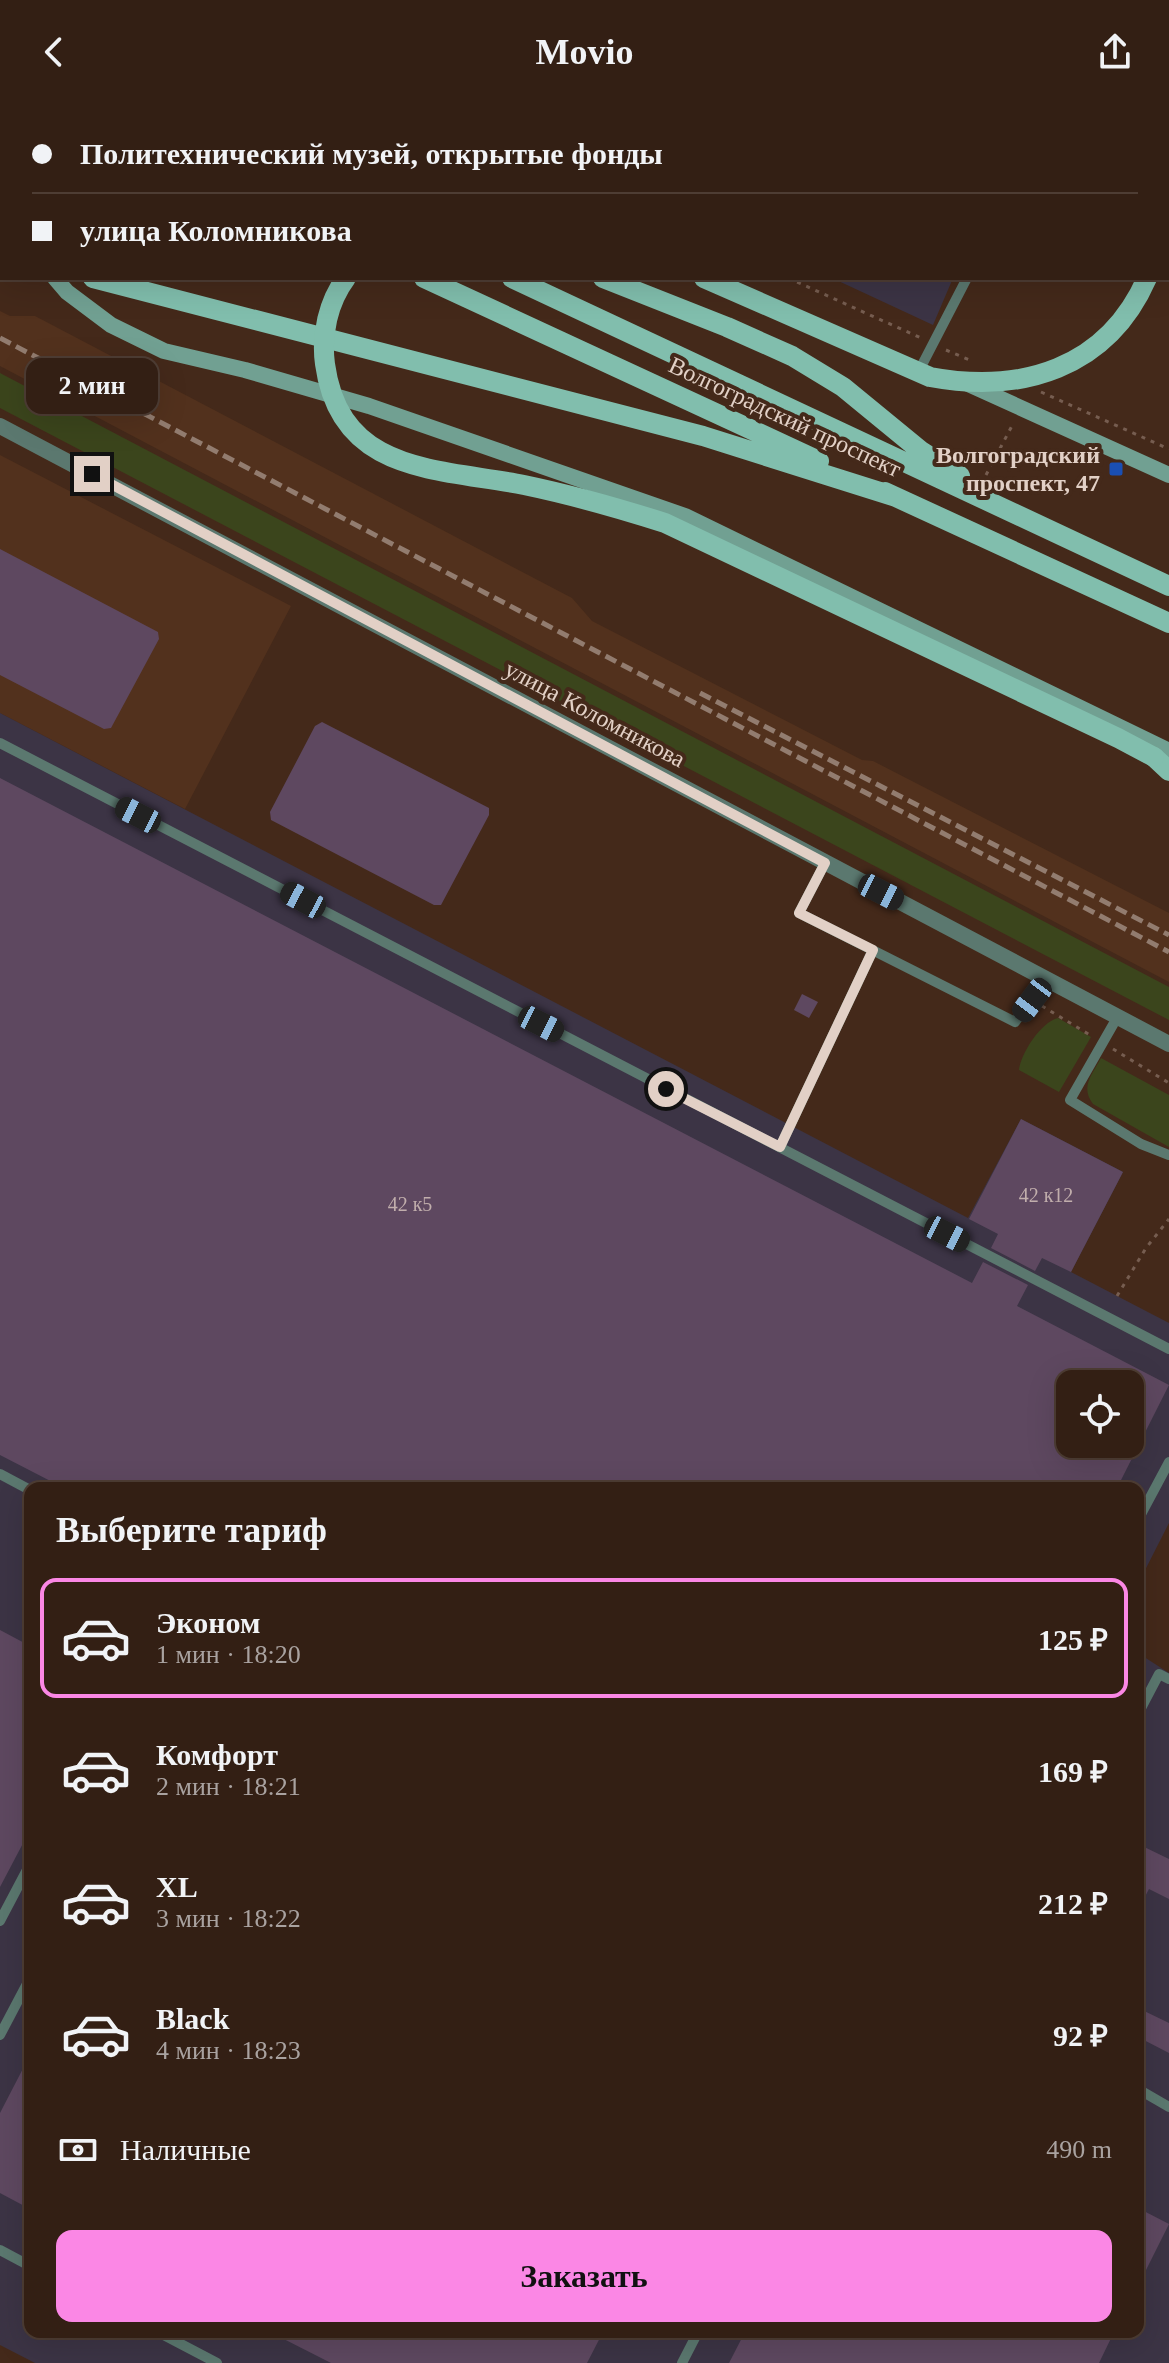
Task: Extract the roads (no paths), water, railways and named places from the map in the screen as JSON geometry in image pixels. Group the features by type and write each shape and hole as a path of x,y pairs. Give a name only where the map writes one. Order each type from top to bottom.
{"main road":[{"path":"100,280 703,436 896,497"},
{"path":"345,280 327,318 324,347 326,376 336,403 351,427 380,453 398,462 448,473 588,498 665,523 1118,738 1154,757 1169,771"},
{"name":"Волгоградский проспект","path":"428,280 1169,623"},
{"name":"Волгоградский проспект","path":"518,280 1169,586"},
{"path":"608,280 779,350 843,387 921,451 1028,520"},
{"path":"709,280 930,377 963,383 1026,380 1063,366 1092,349 1119,324 1141,293 1146,280"},
{"path":"718,280 923,363 1169,475"},
{"path":"64,285 111,325 164,351 245,370 369,406 685,516 1169,751"}],"street":[{"name":"улица Коломникова","path":"0,426 1169,1044"}],"lane":[{"path":"923,363 966,280"},
{"path":"0,743 1169,1349"},
{"path":"825,863 799,913 1015,1022 1047,978"},
{"path":"780,1147 873,950"},
{"path":"1118,1016 1070,1100 1141,1144 1169,1155"},
{"path":"1144,1509 1169,1462"},
{"path":"0,1474 24,1487"},
{"path":"1144,1703 1159,1674 1169,1679"},
{"path":"0,1921 4,1904 24,1873"},
{"path":"0,2035 24,1989"},
{"path":"1144,2092 1169,2107"},
{"path":"0,2250 24,2263"},
{"path":"169,2338 217,2363"},
{"path":"682,2363 695,2338"}],"railway":[{"path":"0,338 1169,952"},
{"path":"700,693 1169,935"}],"place":[{"name":"Волгоградский проспект, 47","path":"1116,469"}]}
